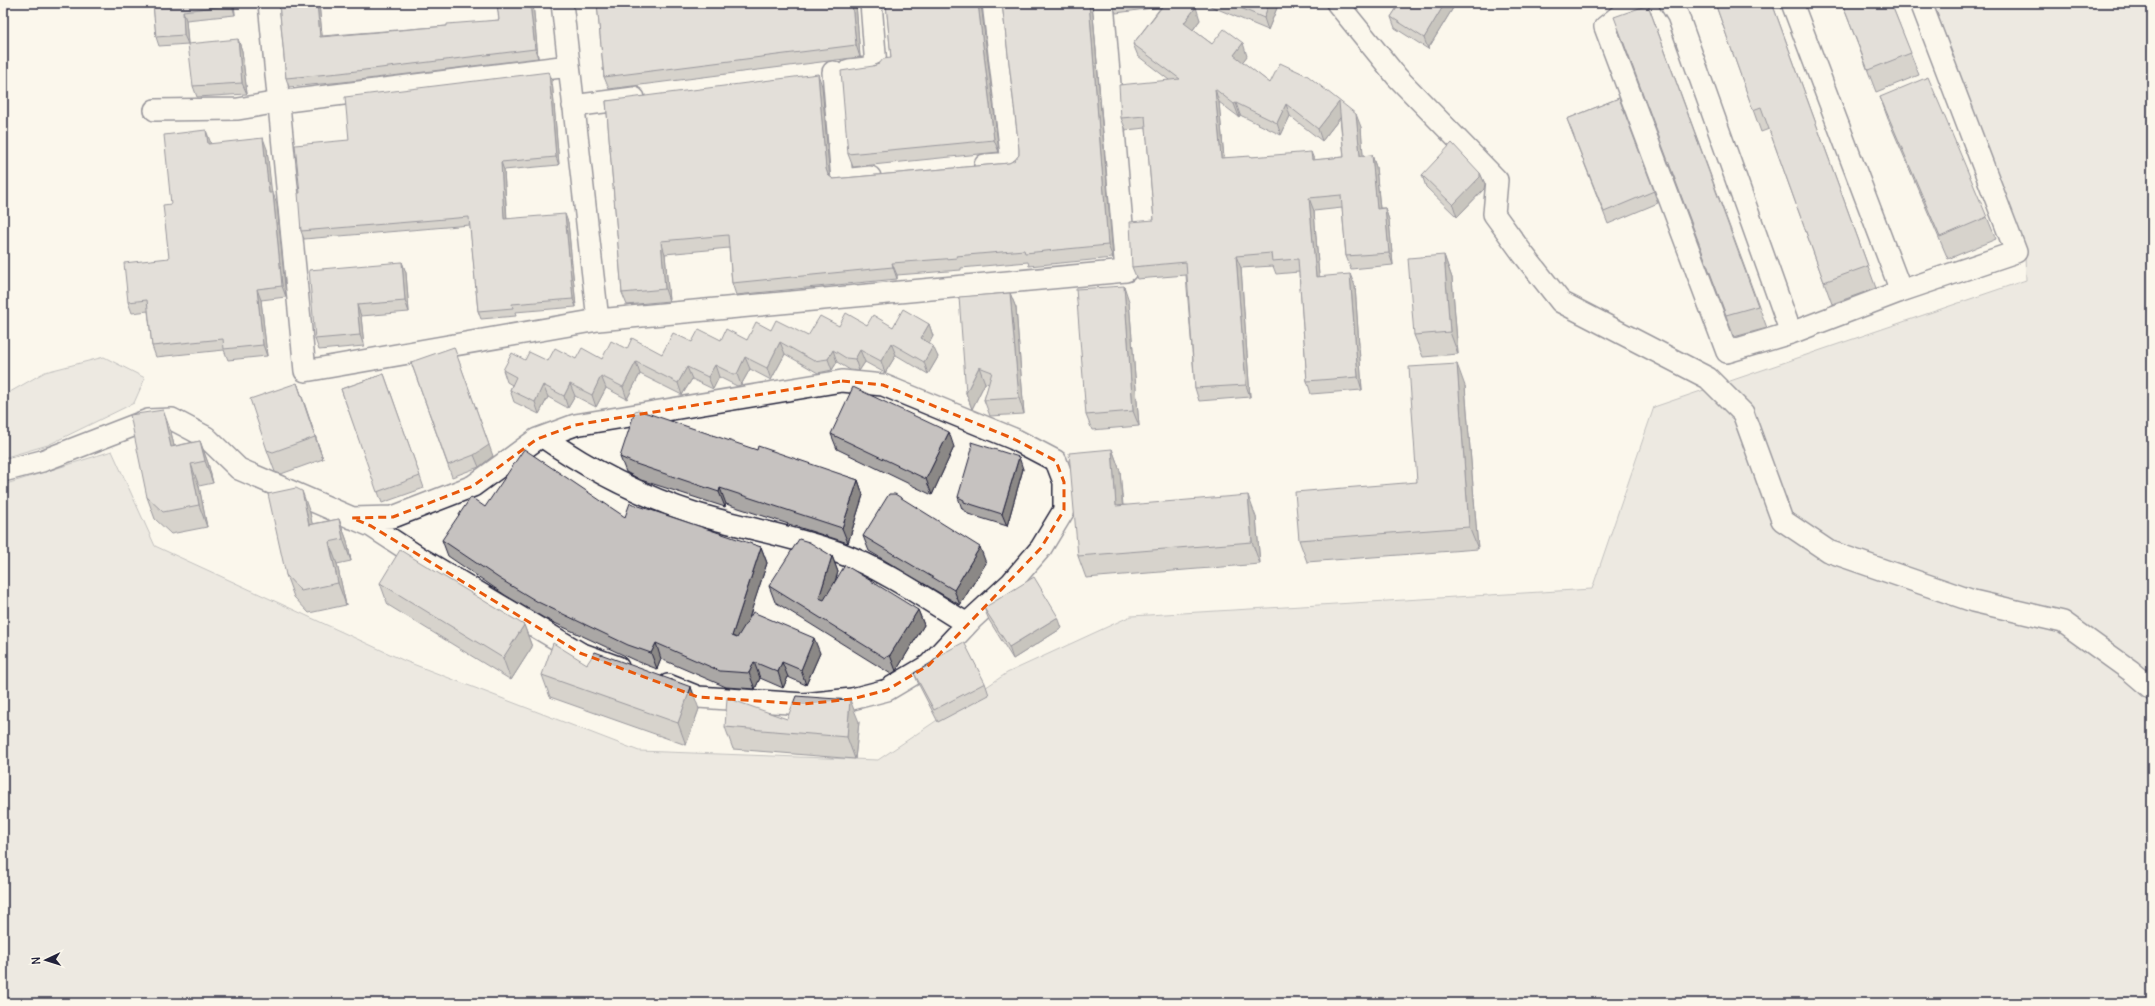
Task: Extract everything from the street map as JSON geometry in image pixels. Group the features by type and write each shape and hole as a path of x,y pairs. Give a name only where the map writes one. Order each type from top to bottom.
{"street":[{"path":"269,3 305,371 598,320 1126,271 1103,3"},
{"path":"562,3 598,320"},
{"path":"871,3 876,67 825,73 842,180 889,175"},
{"path":"966,167 1012,163 993,3"},
{"path":"1337,3 1397,77 1497,180 1494,214 1561,302 1708,378 1743,412 1782,520 1828,551 1973,602 2062,622 2131,671 2152,689"},
{"path":"1635,3 1605,27 1727,352 1791,333 1901,291 2016,252 1921,3"},
{"path":"1670,3 1678,16 1791,333"},
{"path":"1792,3 1901,291"},
{"path":"155,110 238,110 279,102 569,66"},
{"path":"574,106 652,96"},
{"path":"3,471 42,461 148,420 172,419 206,437 239,469 352,518 371,526 420,558 580,653 698,697 804,704 852,698 886,690 929,665 967,624 1011,583 1041,548 1064,510 1064,482 1056,461 1014,439 883,385 842,381 783,392 628,415 574,425 537,439 473,486 392,517 352,518"},
{"path":"543,436 578,461 620,485 697,514 767,530 840,553 873,569 967,624"}],"highlighted area":[{"path":"842,381 883,385 1014,439 1056,461 1064,482 1064,510 1041,548 929,665 887,690 852,699 804,704 698,697 580,653 371,526 352,518 393,517 473,486 537,439 575,425"}],"shaded area":[{"path":"1928,3 2152,3 2152,1003 3,1003 3,485 112,451 155,546 405,661 639,751 878,760 1007,673 1131,616 1592,589 1654,407 2026,280 2025,257"},
{"path":"104,357 145,378 134,403 48,445 3,458 3,396 45,372"}],"building":[{"path":"153,3 232,3 232,5 183,11 184,35 156,37"},
{"path":"279,3 317,3 320,37 499,20 497,3 530,3 535,49 340,73 286,78"},
{"path":"597,3 852,3 856,45 604,77"},
{"path":"886,3 978,3 994,140 848,154 841,71 873,66 879,64 883,59 891,58"},
{"path":"1002,3 1089,3 1108,245 1025,253 1024,250 956,256 957,258 892,263 893,267 732,283 728,235 661,241 665,289 622,293 606,101 818,74 826,169 828,175 833,179 1009,163 1015,160 1019,155 1019,149"},
{"path":"1165,3 1191,3 1196,7 1184,23 1212,44 1224,29 1243,43 1234,55 1270,83 1280,63 1308,76 1356,114 1360,156 1372,155 1377,209 1385,208 1389,253 1346,256 1341,195 1309,198 1316,277 1350,274 1358,377 1307,381 1298,259 1272,261 1271,253 1236,256 1246,385 1195,388 1186,262 1132,267 1130,222 1154,220 1145,116 1121,118 1119,85 1180,79 1133,44","holes":["1215,89 1234,104 1236,103 1277,123 1286,104 1318,129 1339,102 1344,157 1312,160 1311,152 1221,158"]},
{"path":"1229,3 1269,3 1264,18"},
{"path":"1400,3 1445,3 1424,38 1391,17"},
{"path":"1715,3 1772,3 1868,266 1824,282 1761,107 1753,110"},
{"path":"1842,3 1891,3 1911,53 1868,70"},
{"path":"1648,5 1758,306 1726,315 1614,17"},
{"path":"238,39 242,83 193,86 188,44"},
{"path":"549,72 556,157 501,162 504,219 565,214 573,299 512,304 513,308 478,311 469,217 301,231 298,193 300,193 295,145 349,140 345,97"},
{"path":"1928,77 1987,217 1940,237 1880,97"},
{"path":"1619,98 1654,191 1604,212 1567,119"},
{"path":"206,130 208,144 263,138 269,193 273,193 282,286 257,289 263,345 224,349 223,339 152,346 147,300 128,302 124,263 169,258 163,205 171,204 164,135"},
{"path":"1452,143 1480,173 1480,177 1453,205 1422,175"},
{"path":"1444,255 1450,332 1414,335 1408,258"},
{"path":"402,262 405,301 357,305 360,335 315,339 309,270"},
{"path":"1124,286 1133,411 1086,415 1076,289"},
{"path":"1010,293 1019,398 984,400 992,372 979,367 966,393 959,297"},
{"path":"903,309 929,324 921,338 933,346 924,362 891,343 881,361 860,350 855,359 846,358 833,350 828,359 814,361 780,342 767,368 745,357 737,374 733,374 715,365 708,377 687,367 678,383 636,362 623,387 601,376 592,395 570,384 564,396 543,385 535,402 510,390 516,377 503,370 512,353 525,360 529,352 548,361 555,348 576,359 582,348 602,359 611,341 627,349 632,338 662,354 673,333 692,342 699,329 721,340 726,329 747,340 756,322 771,330 776,320 808,336 820,316 839,326 846,313 867,325 873,315 893,327"},
{"path":"454,347 489,445 474,455 448,465 411,362"},
{"path":"1457,364 1469,527 1299,540 1295,492 1417,482 1409,367"},
{"path":"384,374 420,476 377,492 341,389"},
{"path":"297,383 315,437 273,452 267,450 250,399"},
{"path":"853,387 949,432 926,479 831,434"},
{"path":"163,410 171,447 200,441 205,461 191,464 199,505 163,512 147,497 130,415"},
{"path":"638,410 757,450 758,446 858,480 842,528 720,488 719,492 636,464 620,457 635,411"},
{"path":"971,442 1019,457 1002,514 964,502 964,500 958,497 972,449"},
{"path":"524,449 625,517 630,503 761,547 732,636 737,638 753,612 814,638 801,670 782,662 778,672 754,662 749,673 720,671 656,643 651,653 628,645 538,602 500,579 442,540 471,497 485,507"},
{"path":"1112,449 1116,506 1248,495 1252,542 1078,556 1069,453"},
{"path":"296,488 302,491 309,525 339,519 343,539 329,542 338,583 301,591 286,575 268,494"},
{"path":"889,494 895,494 980,547 954,590 863,536"},
{"path":"799,539 809,542 832,556 819,598 824,600 845,565 918,610 890,655 885,658 769,586"},
{"path":"400,550 524,625 503,658 380,583"},
{"path":"1034,577 1058,617 1009,647 984,608"},
{"path":"964,642 985,683 934,710 914,673 931,663 940,655"},
{"path":"553,643 587,664 595,652 691,687 678,723 542,675"},
{"path":"796,696 850,700 847,737 725,727 727,698 787,719"}]}
